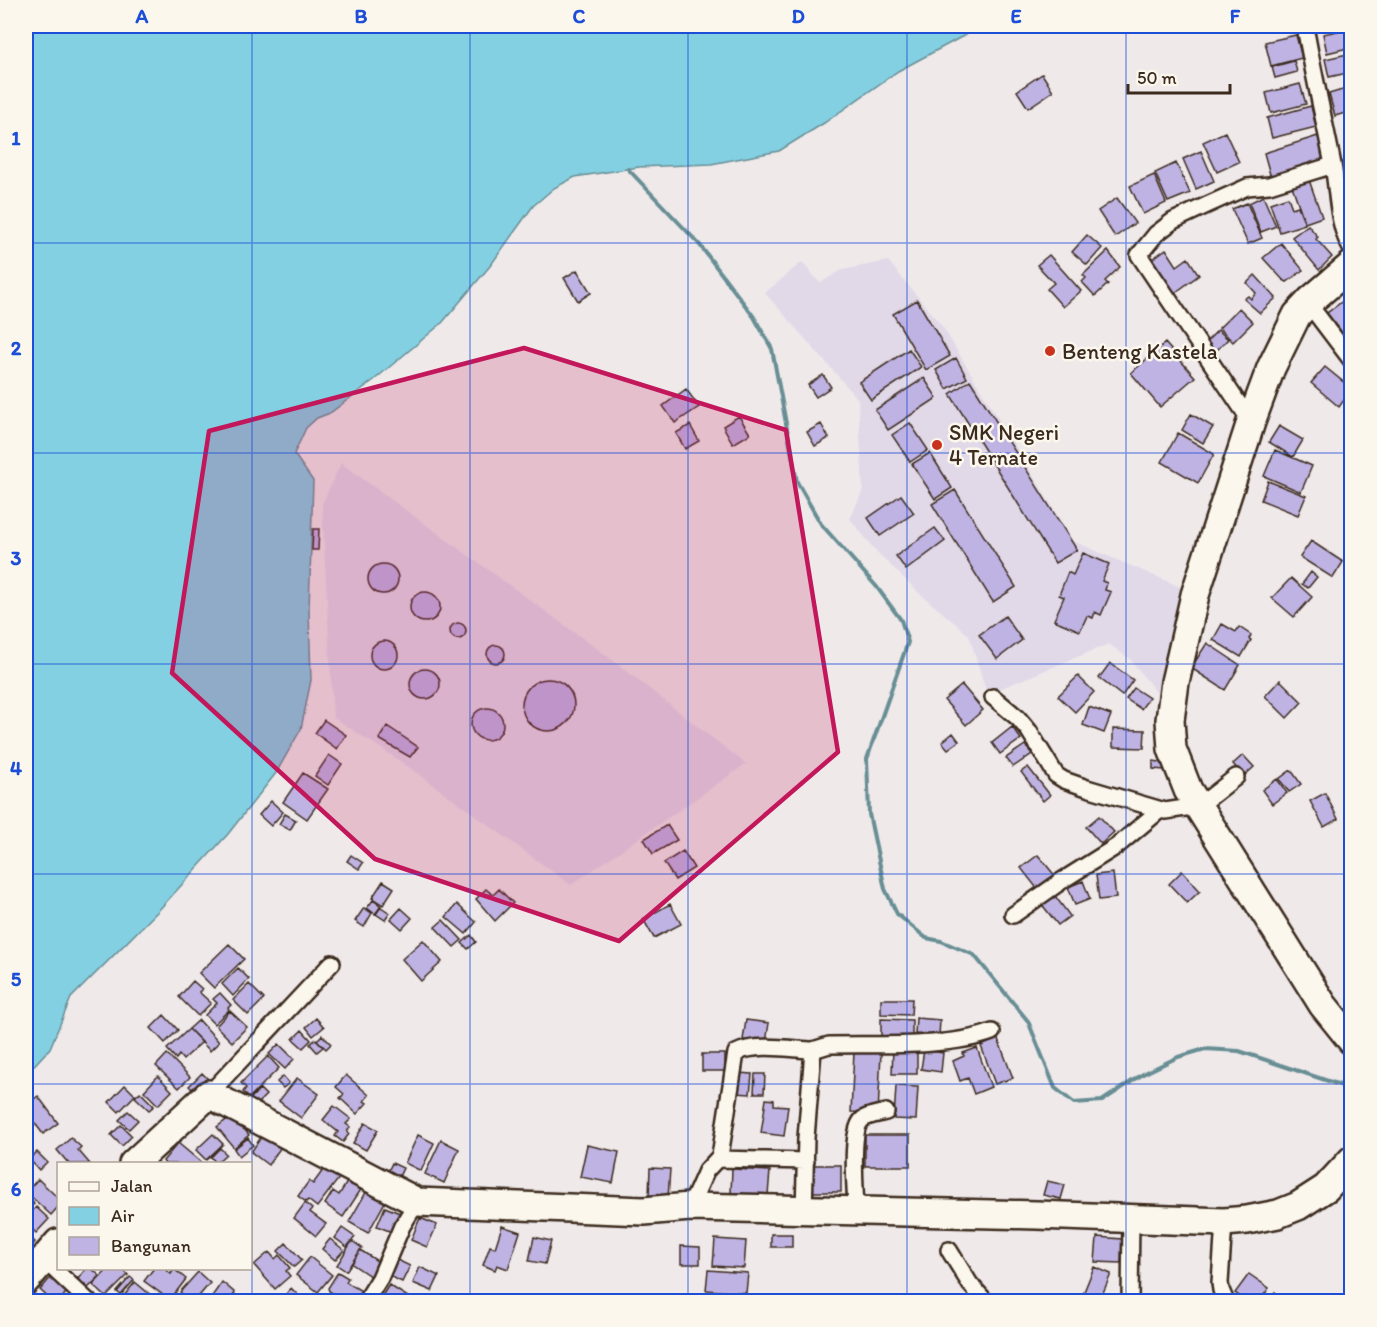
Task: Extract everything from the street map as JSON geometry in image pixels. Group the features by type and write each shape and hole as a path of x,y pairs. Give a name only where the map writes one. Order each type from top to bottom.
{"highway":[{"path":"1352,265 1297,315 1281,345 1251,422 1195,595 1171,709 1172,749 1188,790 1323,1005 1352,1041"},
{"path":"135,1162 209,1094 417,1202 644,1211 690,1207 1224,1222 1258,1219 1298,1206 1326,1188 1352,1160"},
{"path":"26,1280 51,1252"}],"street":[{"path":"1305,26 1333,165 1339,208 1347,243 1352,250"},
{"path":"1251,422 1139,255 1156,234 1173,221 1207,204 1247,187 1269,185 1333,165"},
{"path":"1308,303 1352,361"},
{"path":"993,697 1018,718 1038,744 1056,775 1064,780 1160,810 1199,806 1236,777"},
{"path":"1013,915 1117,846 1160,810"},
{"path":"209,1094 332,963"},
{"path":"690,1207 706,1171 718,1159 721,1151 736,1053 756,1048 813,1050 829,1045 954,1040 982,1036 992,1032"},
{"path":"804,1211 806,1138 813,1050"},
{"path":"856,1212 856,1129 864,1118 886,1112"},
{"path":"718,1159 806,1161"},
{"path":"365,1302 380,1278 402,1226 417,1202"},
{"path":"1130,1302 1131,1218"},
{"path":"1224,1222 1220,1283 1226,1302"},
{"path":"950,1250 970,1284 986,1302"},
{"path":"65,1270 89,1302"}],"highlighted area":[{"path":"524,348 786,430 838,752 619,941 375,859 172,673 209,431"}],"shaded area":[{"name":"SMK Negeri 4 Ternate","path":"888,261 942,326 1073,541 1185,589 1162,684 1156,692 1130,659 1109,644 987,694 969,635 918,592 876,551 850,519 863,490 858,399 765,293 802,262 820,283 842,270"},
{"path":"341,463 607,656 746,764 571,885 403,763 333,717 322,504"}],"water":[{"path":"26,26 982,26 898,71 824,123 779,151 711,164 639,167 575,177 554,188 533,206 490,266 442,323 374,380 330,413 317,418 306,428 294,454 313,481 309,610 311,680 301,729 276,773 228,834 157,912 71,998 50,1048 26,1074"}],"building":[{"path":"1352,28 1352,47 1327,53 1323,34"},
{"path":"1296,35 1302,58 1271,66 1265,42"},
{"path":"1352,53 1352,72 1329,77 1325,59"},
{"path":"1294,61 1297,72 1275,78 1272,67"},
{"path":"1042,74 1053,91 1028,108 1017,91"},
{"path":"1300,84 1306,104 1271,113 1266,93"},
{"path":"1352,87 1352,111 1335,116 1329,94"},
{"path":"1311,106 1316,127 1272,138 1267,118"},
{"path":"1225,132 1239,162 1217,172 1203,142"},
{"path":"1318,136 1326,161 1271,178 1264,153"},
{"path":"1201,151 1214,181 1196,189 1183,159"},
{"path":"1176,163 1190,193 1168,202 1155,173"},
{"path":"1154,175 1166,203 1143,214 1130,186"},
{"path":"1308,177 1322,217 1305,223 1291,183"},
{"path":"1263,196 1276,226 1261,232 1249,203"},
{"path":"1352,196 1352,213 1343,205"},
{"path":"1288,197 1292,208 1298,206 1305,224 1280,232 1270,203"},
{"path":"1117,198 1135,223 1115,237 1098,211"},
{"path":"1247,203 1262,238 1248,244 1232,209"},
{"path":"1308,225 1318,237 1316,239 1332,257 1319,270 1292,237"},
{"path":"1087,235 1102,248 1087,265 1072,252"},
{"path":"1281,243 1303,270 1287,282 1263,258"},
{"path":"1166,249 1177,266 1188,258 1199,275 1172,295 1148,262"},
{"path":"1108,251 1120,267 1105,281 1108,284 1095,296 1082,282 1086,278 1083,275"},
{"path":"1049,255 1081,291 1063,307 1047,289 1054,283 1037,265"},
{"path":"577,270 591,293 578,301 564,278"},
{"path":"1255,275 1276,298 1260,313 1244,299 1248,296 1251,299 1256,293 1247,283"},
{"path":"917,300 950,356 926,370 893,314"},
{"path":"1344,300 1352,309 1350,343 1327,313"},
{"path":"1239,308 1253,322 1233,342 1219,328"},
{"path":"1218,330 1228,339 1212,355 1202,346"},
{"path":"1165,343 1195,377 1160,407 1131,373"},
{"path":"909,349 921,367 871,400 859,382"},
{"path":"956,358 967,378 947,389 936,370"},
{"path":"1325,367 1352,389 1339,407 1311,383"},
{"path":"823,375 831,387 816,397 808,385"},
{"path":"924,378 937,398 888,430 875,410"},
{"path":"970,380 1077,550 1055,563 950,394"},
{"path":"686,389 699,407 675,423 663,406"},
{"path":"1191,414 1213,427 1203,443 1182,430"},
{"path":"739,416 750,434 733,444 723,426"},
{"path":"910,423 928,450 910,462 892,435"},
{"path":"821,424 829,438 815,446 807,432"},
{"path":"690,425 699,441 685,449 676,433"},
{"path":"1279,426 1303,440 1293,457 1269,442"},
{"path":"1178,433 1214,454 1198,483 1162,462"},
{"path":"1275,450 1312,466 1301,492 1264,476"},
{"path":"930,453 952,488 935,499 912,464"},
{"path":"1268,481 1306,496 1298,515 1261,500"},
{"path":"955,490 1016,587 993,602 932,504"},
{"path":"901,495 914,513 880,536 868,518"},
{"path":"935,528 945,541 906,570 896,556"},
{"path":"313,529 319,529 318,550 312,550"},
{"path":"1311,541 1343,562 1333,578 1300,557"},
{"path":"1083,553 1109,564 1102,581 1107,583 1105,590 1111,592 1101,615 1095,612 1093,618 1087,616 1080,631 1054,620 1064,597 1059,595 1068,572 1073,575"},
{"path":"383,564 394,568 398,579 394,590 383,594 372,590 368,579 372,568"},
{"path":"1311,572 1317,577 1308,588 1302,584"},
{"path":"1291,578 1312,597 1294,617 1272,598"},
{"path":"425,592 431,593 439,601 439,613 431,621 425,622 419,621 411,613 410,607 411,601 419,593"},
{"path":"1005,616 1022,640 997,659 979,635"},
{"path":"455,623 461,623 466,631 464,637 455,639 450,634 450,628"},
{"path":"1222,624 1236,632 1239,627 1251,635 1249,639 1251,640 1241,657 1213,640"},
{"path":"384,641 394,645 398,655 394,665 384,669 374,665 370,655 374,645"},
{"path":"1207,643 1240,665 1225,690 1191,668"},
{"path":"496,645 502,648 505,654 502,660 496,663 490,660 487,654 490,648"},
{"path":"1110,663 1133,680 1122,696 1099,678"},
{"path":"425,669 431,670 439,678 439,690 431,698 425,699 419,698 411,690 410,684 411,678 419,670"},
{"path":"1078,676 1094,692 1075,712 1058,696"},
{"path":"543,679 553,679 562,683 570,691 574,705 570,719 562,727 553,731 543,731 534,727 526,719 522,710 522,700 526,691 534,683"},
{"path":"1280,680 1302,702 1287,718 1265,696"},
{"path":"962,685 983,710 966,725 944,700"},
{"path":"1134,688 1149,698 1141,709 1126,699"},
{"path":"1089,707 1111,715 1104,733 1083,725"},
{"path":"487,708 498,713 503,724 498,735 487,740 476,735 471,724 476,713"},
{"path":"324,720 346,735 337,749 315,733"},
{"path":"387,726 418,747 410,757 379,739"},
{"path":"1012,727 1021,739 1000,754 992,743"},
{"path":"1113,729 1145,730 1144,748 1113,747"},
{"path":"953,733 959,741 948,749 942,742"},
{"path":"1025,745 1032,754 1013,767 1006,758"},
{"path":"329,755 342,764 328,785 315,776"},
{"path":"1243,755 1254,767 1244,776 1233,764"},
{"path":"1153,761 1166,763 1165,770 1153,769"},
{"path":"1028,767 1050,795 1043,801 1021,772"},
{"path":"1291,770 1301,784 1289,792 1279,779"},
{"path":"303,773 328,789 307,819 283,802"},
{"path":"1277,779 1287,793 1272,804 1262,790"},
{"path":"1325,793 1338,819 1324,827 1310,801"},
{"path":"271,801 283,812 271,826 259,815"},
{"path":"285,814 296,820 290,830 279,824"},
{"path":"1099,816 1114,832 1101,844 1086,827"},
{"path":"667,825 677,840 653,854 644,839"},
{"path":"683,851 694,868 675,880 664,863"},
{"path":"351,855 363,863 359,869 347,861"},
{"path":"1038,855 1056,877 1039,891 1021,868"},
{"path":"1182,871 1200,891 1187,903 1169,884"},
{"path":"1113,873 1116,898 1099,900 1096,875"},
{"path":"383,881 394,888 383,905 372,898"},
{"path":"1083,881 1090,899 1075,905 1068,887"},
{"path":"486,889 493,895 499,889 513,903 495,921 476,899"},
{"path":"1052,892 1070,916 1058,925 1040,902"},
{"path":"373,900 381,906 375,914 367,908"},
{"path":"457,904 476,922 466,934 446,917"},
{"path":"670,904 681,924 654,938 643,919"},
{"path":"381,907 390,913 385,920 376,914"},
{"path":"364,908 372,913 364,927 355,921"},
{"path":"401,908 412,918 402,929 391,919"},
{"path":"443,920 462,940 454,947 435,927"},
{"path":"471,935 476,942 468,949 462,943"},
{"path":"423,940 442,962 421,981 402,959"},
{"path":"229,944 244,959 214,988 199,973"},
{"path":"238,968 249,979 233,996 222,984"},
{"path":"193,981 202,989 199,992 211,1003 198,1016 179,997"},
{"path":"249,984 264,999 248,1015 233,1000"},
{"path":"220,993 231,1005 229,1010 214,1024 205,1015 217,1003 213,999"},
{"path":"881,999 912,999 911,1015 881,1014"},
{"path":"230,1011 247,1027 232,1042 216,1026"},
{"path":"164,1015 178,1030 165,1043 151,1028"},
{"path":"316,1018 324,1027 313,1036 306,1027"},
{"path":"916,1018 940,1020 939,1036 915,1034"},
{"path":"881,1019 912,1020 912,1039 881,1039"},
{"path":"199,1020 219,1042 210,1051 189,1029"},
{"path":"746,1020 769,1023 766,1043 743,1040"},
{"path":"189,1029 202,1042 183,1060 179,1055 176,1059 167,1049"},
{"path":"302,1030 311,1040 303,1048 293,1039"},
{"path":"322,1035 331,1044 326,1049 317,1040"},
{"path":"316,1039 323,1047 317,1052 310,1044"},
{"path":"998,1039 1013,1078 995,1084 981,1046"},
{"path":"279,1044 294,1059 285,1069 269,1054"},
{"path":"977,1048 991,1087 974,1094 968,1078 960,1081 953,1061 964,1056 963,1053"},
{"path":"893,1049 917,1050 917,1074 892,1074"},
{"path":"924,1050 943,1053 941,1072 921,1069"},
{"path":"854,1052 881,1053 878,1113 851,1112"},
{"path":"167,1054 190,1077 179,1088 156,1066"},
{"path":"702,1054 725,1054 725,1071 702,1071"},
{"path":"268,1056 279,1068 249,1098 243,1092 246,1088 241,1083"},
{"path":"202,1073 208,1079 195,1092 189,1086"},
{"path":"738,1073 752,1074 750,1094 736,1093"},
{"path":"755,1074 765,1074 764,1093 754,1093"},
{"path":"346,1075 369,1095 364,1101 367,1103 357,1114 340,1098 344,1094 336,1087"},
{"path":"158,1076 172,1091 158,1105 144,1091"},
{"path":"283,1076 289,1083 283,1088 277,1082"},
{"path":"297,1078 319,1094 301,1118 279,1101"},
{"path":"125,1085 135,1095 119,1112 109,1102"},
{"path":"896,1086 918,1087 916,1120 894,1119"},
{"path":"260,1089 266,1095 256,1105 250,1099"},
{"path":"140,1092 154,1106 149,1110 135,1097"},
{"path":"38,1096 58,1123 43,1134 26,1114 26,1105"},
{"path":"766,1099 774,1100 774,1105 788,1106 784,1136 761,1133"},
{"path":"334,1106 351,1119 346,1124 350,1127 347,1132 349,1134 343,1142 335,1136 338,1132 323,1120"},
{"path":"128,1111 138,1120 129,1129 119,1120"},
{"path":"233,1115 249,1135 234,1148 217,1127"},
{"path":"365,1123 378,1130 366,1150 353,1143"},
{"path":"121,1125 132,1136 122,1146 111,1135"},
{"path":"266,1130 284,1143 268,1165 251,1152"},
{"path":"213,1134 223,1144 206,1160 196,1150"},
{"path":"418,1135 434,1143 421,1171 405,1163"},
{"path":"865,1135 910,1135 910,1166 865,1166"},
{"path":"71,1138 81,1147 78,1150 88,1162 67,1162 57,1150"},
{"path":"248,1138 253,1145 239,1156 234,1149"},
{"path":"441,1140 459,1149 444,1183 425,1174"},
{"path":"178,1143 201,1162 164,1162"},
{"path":"587,1145 619,1152 613,1183 580,1177"},
{"path":"220,1148 226,1154 217,1162 211,1157"},
{"path":"37,1152 47,1162 39,1170 29,1159"},
{"path":"392,1163 403,1168 395,1185 384,1180"},
{"path":"810,1165 841,1165 841,1192 810,1192"},
{"path":"326,1166 340,1177 317,1207 298,1196 309,1181 313,1184"},
{"path":"650,1168 670,1169 668,1198 649,1197"},
{"path":"732,1169 770,1171 768,1195 731,1193"},
{"path":"38,1179 57,1197 57,1208 51,1215 26,1192"},
{"path":"349,1179 362,1188 343,1217 325,1204 333,1191 339,1195"},
{"path":"1047,1181 1065,1185 1061,1199 1043,1195"},
{"path":"368,1189 386,1200 368,1233 349,1222"},
{"path":"26,1194 34,1204 26,1210"},
{"path":"305,1203 312,1209 310,1212 326,1224 316,1236 294,1218"},
{"path":"36,1207 49,1219 36,1233 26,1223 26,1218"},
{"path":"385,1207 402,1214 394,1233 377,1226"},
{"path":"420,1218 437,1225 427,1247 411,1240"},
{"path":"502,1226 520,1232 508,1269 497,1265 495,1270 483,1265 490,1246 495,1248"},
{"path":"342,1228 355,1237 347,1247 335,1238"},
{"path":"771,1234 792,1234 792,1247 771,1247"},
{"path":"30,1237 35,1242 29,1250 26,1243"},
{"path":"534,1237 551,1241 545,1264 529,1261"},
{"path":"1097,1237 1122,1239 1121,1263 1095,1262"},
{"path":"330,1239 344,1250 335,1260 322,1249"},
{"path":"715,1239 746,1241 744,1268 713,1266"},
{"path":"352,1241 362,1248 346,1271 337,1265"},
{"path":"286,1243 302,1260 294,1267 278,1251"},
{"path":"681,1246 700,1247 700,1264 681,1264"},
{"path":"360,1250 385,1266 376,1280 352,1264"},
{"path":"269,1252 275,1259 279,1255 290,1268 286,1271 290,1276 275,1289 254,1265"},
{"path":"310,1257 332,1275 318,1292 296,1275"},
{"path":"393,1258 410,1266 402,1282 385,1274"},
{"path":"420,1267 439,1276 432,1291 413,1283"},
{"path":"1094,1267 1111,1274 1099,1302 1088,1302 1081,1299"},
{"path":"85,1270 93,1270 100,1276 88,1288 78,1278"},
{"path":"107,1270 124,1270 128,1275 106,1297 93,1285"},
{"path":"152,1270 166,1270 171,1274 175,1270 186,1279 170,1300 144,1281"},
{"path":"708,1270 748,1273 746,1293 706,1290"},
{"path":"198,1272 210,1283 194,1302 191,1302 180,1292"},
{"path":"338,1272 348,1278 346,1282 365,1293 359,1302 347,1302 329,1291 328,1288"},
{"path":"1249,1274 1269,1288 1259,1302 1248,1302 1235,1293"},
{"path":"52,1276 68,1290 59,1302 53,1302 40,1290"},
{"path":"130,1277 134,1280 121,1295 117,1292"},
{"path":"135,1282 153,1297 150,1302 130,1302 124,1296"},
{"path":"222,1282 235,1293 229,1302 208,1302"},
{"path":"389,1285 408,1297 406,1302 378,1302"},
{"path":"291,1288 305,1302 279,1302"},
{"path":"1275,1292 1286,1302 1268,1302"},
{"path":"32,1293 42,1302 26,1302"}],"waterway":[{"path":"628,169 699,244 754,317 772,349 797,482 821,524 876,586 901,620 908,642 867,759 869,814 885,889 897,914 926,938 941,941 974,955 1028,1021 1055,1088 1074,1103 1102,1101 1143,1074 1178,1057 1205,1049 1239,1051 1352,1089"}],"place":[{"name":"Benteng Kastela","path":"1050,351"},
{"name":"SMK Negeri 4 Ternate","path":"937,445"}]}
